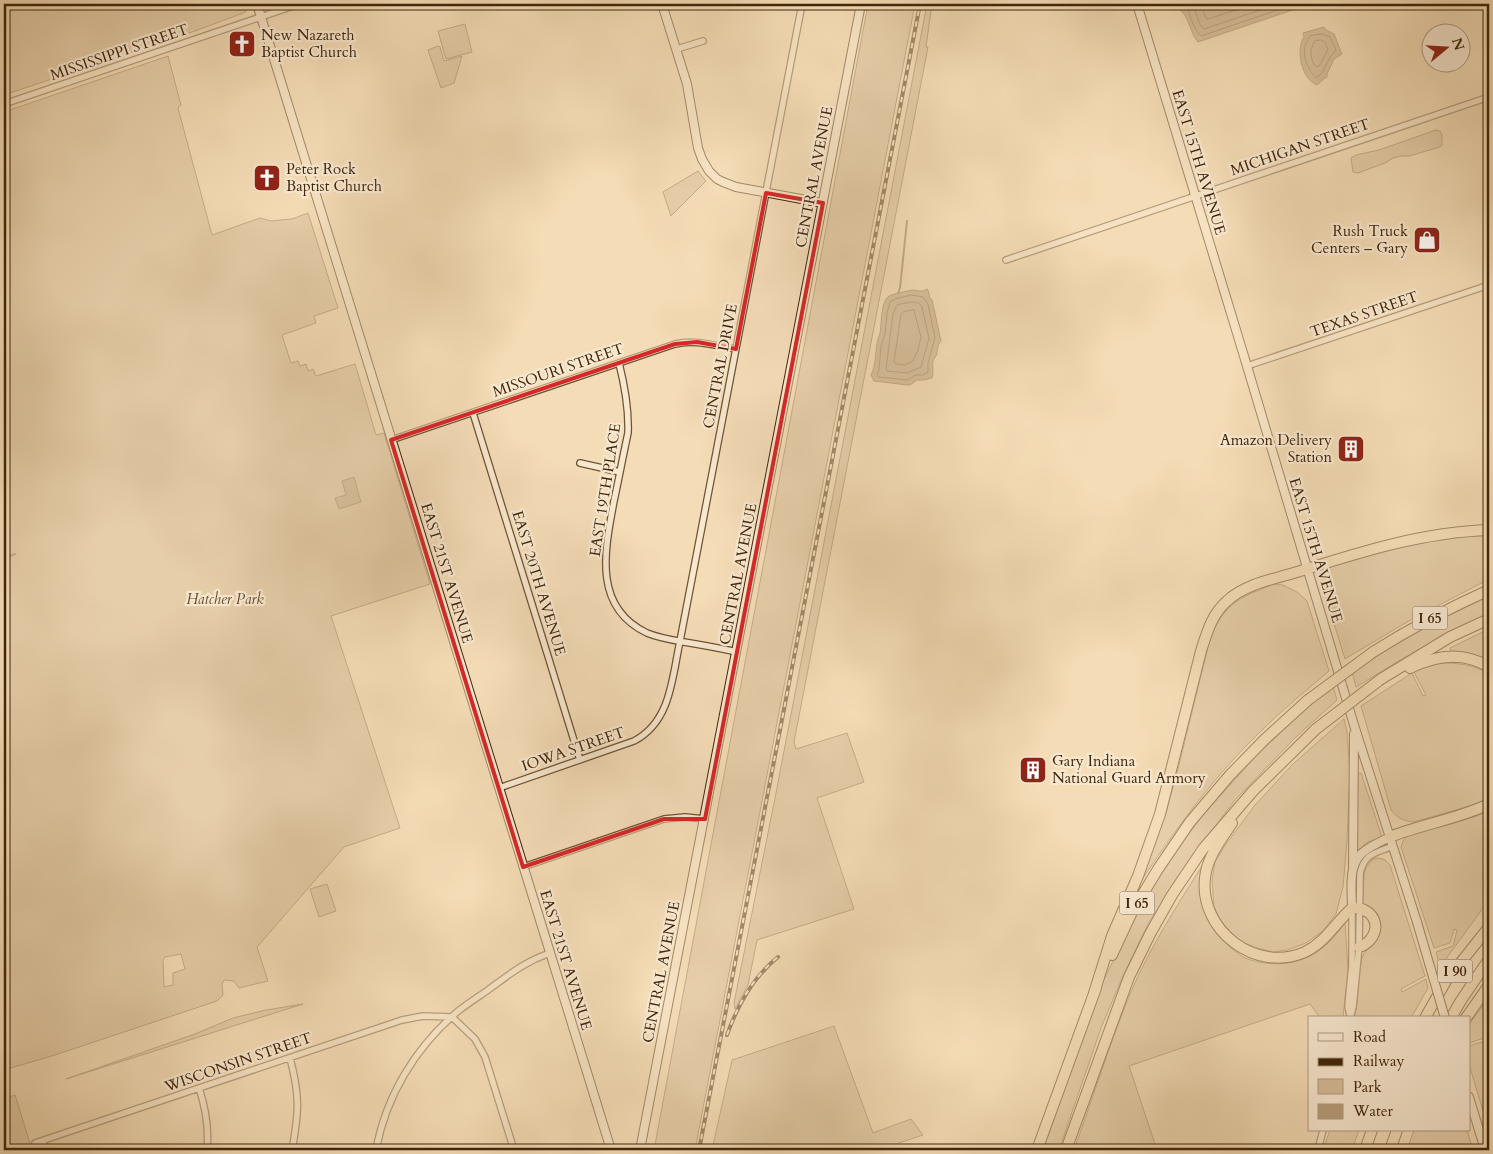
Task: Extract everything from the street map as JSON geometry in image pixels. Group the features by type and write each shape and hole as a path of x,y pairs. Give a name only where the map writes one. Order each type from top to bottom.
{"highway":[{"path":"1094,992 1112,936 1138,876 1160,814 1201,651 1209,626 1217,612 1228,600 1241,591 1307,569 1410,539 1489,530"},
{"name":"I 65","path":"1037,1150 1094,992 1132,912 1190,822 1264,740 1308,700 1373,652 1410,629 1455,605 1489,590"},
{"name":"I 65","path":"1066,1150 1128,977 1172,895 1203,849 1253,791 1316,729 1384,677 1450,637 1489,619"},
{"path":"1384,677 1444,656 1470,658 1489,667"},
{"path":"1253,791 1216,847 1208,864 1205,894 1209,910 1217,926 1230,941 1244,950 1274,958 1290,957 1305,952 1321,942 1342,917 1356,908 1364,910 1372,918 1376,928 1372,939 1359,948"},
{"path":"1392,842 1406,831 1489,804"},
{"name":"I 90","path":"1426,1016 1446,981 1489,927"},
{"name":"I 90","path":"1452,1016 1489,959"},
{"path":"1467,1016 1489,985"},
{"path":"1365,1150 1371,1132"},
{"path":"1390,1150 1396,1132"}],"street":[{"name":"EAST 21ST AVENUE","path":"257,4 611,1150"},
{"name":"MISSISSIPPI STREET","path":"4,104 299,4"},
{"path":"662,4 690,94 698,148 705,165 713,175 727,185 823,203"},
{"name":"CENTRAL DRIVE","path":"652,728 662,715 667,704 802,4"},
{"name":"CENTRAL AVENUE","path":"640,1150 861,4"},
{"name":"EAST 15TH AVENUE","path":"1136,4 1354,725 1417,922 1444,1016"},
{"path":"677,49 702,41"},
{"name":"MICHIGAN STREET","path":"1006,260 1489,97"},
{"name":"TEXAS STREET","path":"1247,366 1489,285"},
{"name":"MISSOURI STREET","path":"391,440 684,342 697,342 736,349"},
{"name":"EAST 19TH PLACE","path":"618,363 627,398 629,417 628,433 606,548 606,573 610,594 620,612 634,626 657,637 737,652"},
{"name":"EAST 20TH AVENUE","path":"473,413 580,760"},
{"path":"580,463 620,472"},
{"path":"1350,1016 1353,1007 1359,948 1353,866 1354,725"},
{"name":"IOWA STREET","path":"498,788 634,741 644,736 652,728"},
{"path":"523,867 664,819 705,818"},
{"path":"1353,866 1359,855 1366,850 1392,842"},
{"path":"1350,1016 1348,1006 1356,908 1362,865 1366,858 1392,842"},
{"path":"376,1150 384,1120 398,1084 433,1035 452,1017 519,967 531,960 550,954"},
{"name":"WISCONSIN STREET","path":"35,1143 409,1018 423,1016 452,1017"},
{"path":"452,1017 475,1039 485,1057 513,1149 503,1150"},
{"path":"290,1058 298,1097 297,1121 292,1150"},
{"path":"199,1088 208,1126 208,1150"},
{"path":"1470,1101 1485,1150"},
{"path":"1318,1150 1322,1132"},
{"path":"43,1141 46,1150"}],"highlighted area":[{"path":"766,193 823,203 705,819 664,819 523,867 391,440 675,344 697,342 736,349"}],"green space":[{"path":"20,4 244,4 246,12 4,95 4,9"},
{"path":"868,4 915,4 695,1150 654,1150"},
{"path":"927,4 932,4 926,47 928,47 794,742 796,749 847,733 864,782 817,798 854,909 757,940 748,985 735,1009 734,1003"},
{"path":"465,24 472,52 446,59 438,31"},
{"path":"438,46 444,61 462,56 454,83 441,88 428,50"},
{"name":"Hatcher Park","path":"168,56 181,105 178,108 212,235 260,218 271,221 292,219 308,213 338,308 314,316 316,323 282,335 291,363 298,361 300,366 306,364 308,371 313,369 316,376 355,364 376,435 384,433 430,584 331,616 400,828 344,847 257,947 268,981 239,988 234,981 224,980 222,984 223,995 217,1001 4,1070 4,112","holes":["181,954 185,969 173,973 173,985 164,987 163,960 165,957"]},
{"path":"1436,130 1440,131 1442,135 1442,145 1440,147 1409,156 1393,158 1358,173 1353,172 1351,158 1356,155 1379,150"},
{"path":"698,171 706,181 671,216 663,192"},
{"path":"1489,535 1489,579 1407,622 1345,659 1319,575 1326,568 1422,542"},
{"path":"1274,584 1283,585 1297,592 1307,601 1329,671 1287,706 1229,764 1183,821 1141,881 1166,813 1210,639 1215,627 1221,617 1234,603"},
{"path":"1489,596 1489,614 1405,657 1356,687 1352,672 1419,630"},
{"path":"1489,629 1489,661 1466,653 1451,651 1450,648"},
{"path":"1439,663 1465,665 1489,674 1489,798 1477,804 1409,822 1401,819 1391,810 1361,706 1412,673 1423,696 1426,695 1414,672"},
{"path":"1333,686 1337,700 1296,737 1235,800 1191,858 1149,922 1101,1028 1059,1150 1043,1150 1102,983 1141,906 1164,866 1203,815 1257,755 1295,718"},
{"path":"1344,719 1347,732 1350,773 1343,887 1336,914 1323,931 1306,943 1288,950 1273,952 1244,943 1232,934 1221,921 1214,907 1212,880 1215,862 1255,805 1293,764"},
{"path":"1358,773 1361,773 1381,834 1379,838 1366,843 1360,849 1356,849"},
{"path":"1489,810 1489,900 1440,967 1436,952 1453,946 1457,930 1454,929 1450,943 1434,948 1401,847 1407,836 1477,816"},
{"path":"1373,859 1385,860 1390,865 1425,976 1401,989 1402,992 1426,979 1428,988 1412,1016 1354,1016 1362,958 1379,934 1380,928 1363,905 1364,874 1366,867"},
{"path":"1202,866 1200,895 1206,914 1220,937 1243,957 1271,964 1280,964 1309,957 1325,946 1345,922 1348,970 1343,1016 1319,1016 1310,1004 1129,1066 1157,1150 1074,1150 1128,999 1162,931"},
{"path":"327,884 336,911 319,917 310,889"},
{"path":"1489,998 1489,1131 1470,1067 1470,1046 1485,1041 1484,1038 1470,1043 1470,1023"},
{"path":"303,1004 66,1079 195,1034 233,1018"},
{"path":"834,1026 873,1133 911,1119 923,1135 878,1150 712,1150 732,1060"},
{"path":"15,1095 32,1150 4,1150 4,1099"},
{"path":"1329,1132 1358,1132 1352,1150 1323,1150"},
{"path":"1413,1132 1468,1132 1473,1150 1407,1150"}],"water":[{"path":"1182,4 1310,4 1198,42 1181,11 1183,8"},
{"path":"1324,27 1334,34 1342,54 1334,59 1327,77 1317,85 1307,77 1304,71 1300,50 1304,37 1303,33"},
{"path":"927,289 932,300 941,341 933,361 932,378 917,380 910,385 874,381 871,375 886,299 897,293"},
{"path":"354,477 361,502 339,509 335,498 346,495 342,481"}],"waterway":[{"path":"898,293 907,221"},
{"path":"4,558 15,554"},
{"path":"4,1141 7,1143 9,1150"}],"railway":[{"path":"699,1150 920,4"},
{"path":"727,1035 747,992 761,973 778,957"}],"place":[{"name":"New Nazareth Baptist Church","path":"242,44"},
{"name":"Peter Rock Baptist Church","path":"267,178"},
{"name":"Rush Truck Centers – Gary","path":"1427,240"},
{"name":"Amazon Delivery Station","path":"1351,449"},
{"name":"Gary Indiana National Guard Armory","path":"1033,770"}]}
